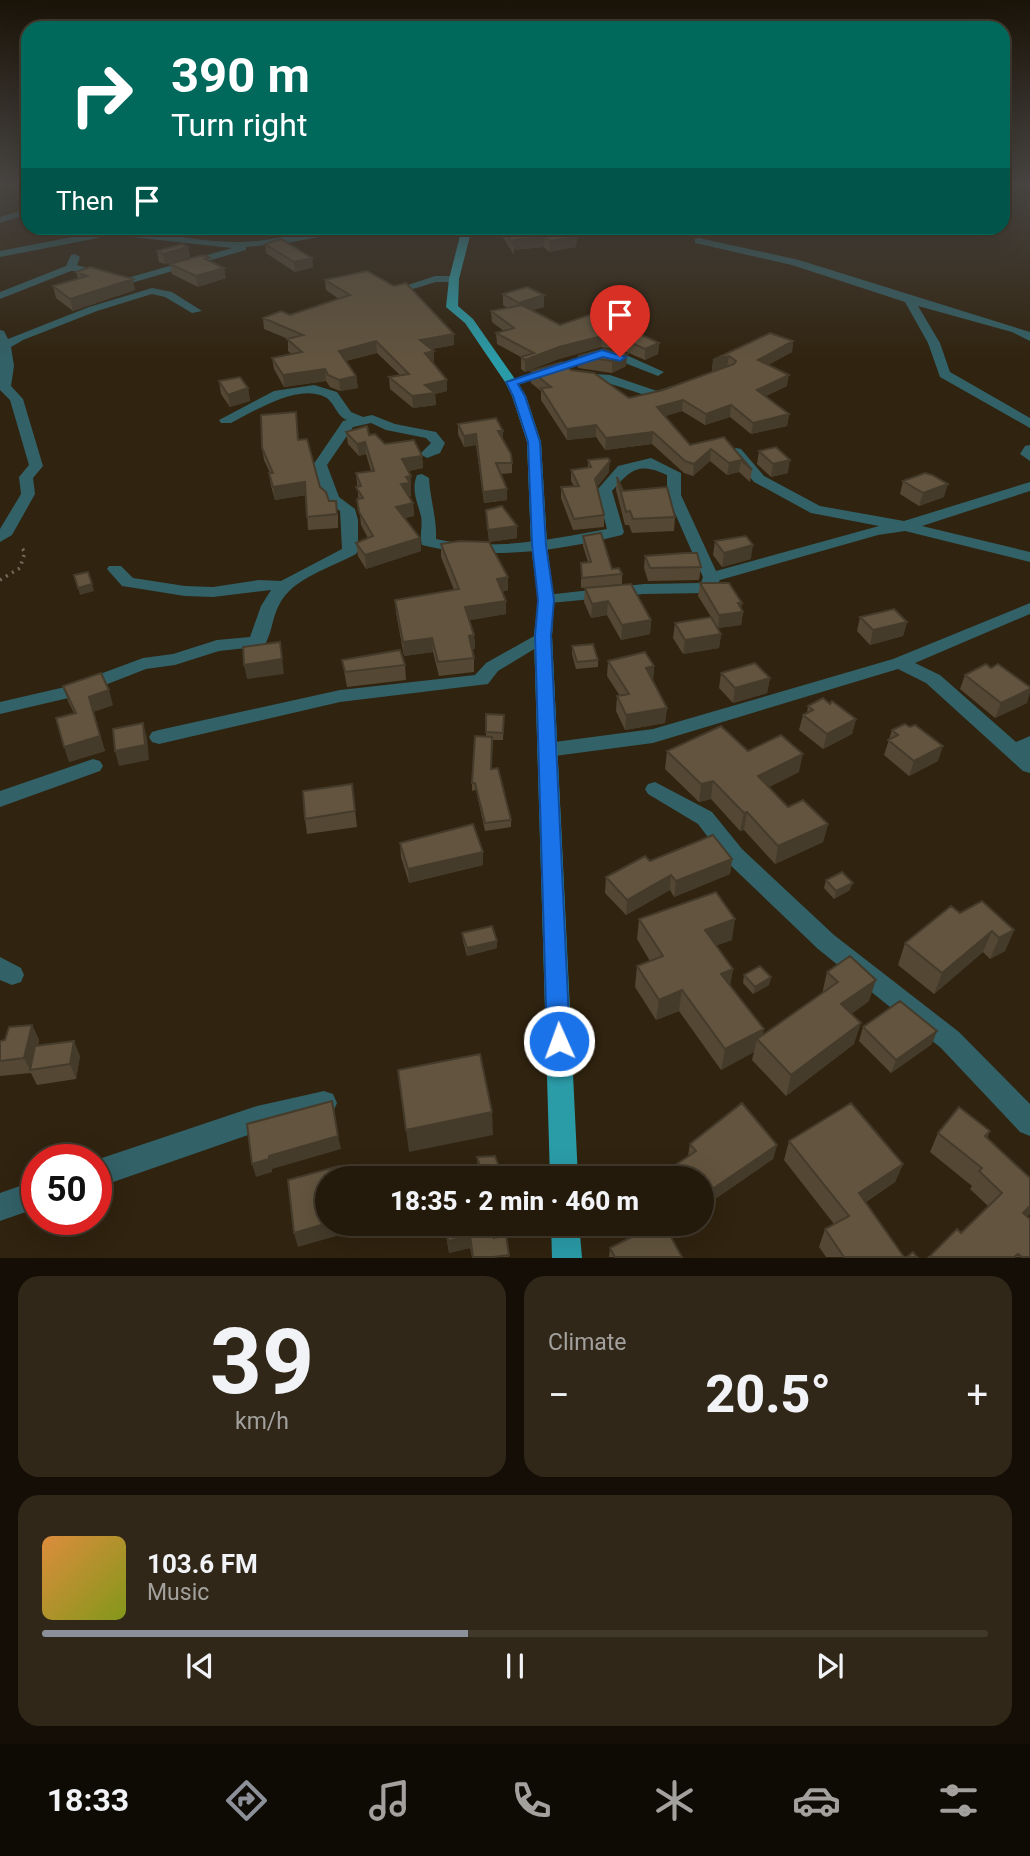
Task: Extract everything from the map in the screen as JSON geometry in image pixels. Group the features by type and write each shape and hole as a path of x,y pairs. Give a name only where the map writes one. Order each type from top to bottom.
{"main road":[{"path":"463,244 454,279 452,307 469,321 512,382 534,442 539,545 546,600 543,636 564,1166"},
{"path":"566,1236 567,1258"}],"street":[{"path":"0,254 48,244"},
{"path":"223,244 252,244"},
{"path":"0,296 72,262 81,268 124,282 259,244"},
{"path":"711,244 795,262 909,300 1016,330 1030,337"},
{"path":"396,291 435,279 454,279"},
{"path":"0,537 6,532 27,494 26,477 36,466 16,399 4,387 8,371 3,340 19,337 152,291 168,294 197,311"},
{"path":"909,300 934,343 944,374 1030,424"},
{"path":"512,382 602,354 620,357 657,372"},
{"path":"564,364 575,376 610,379 657,395 680,388"},
{"path":"226,420 279,394 314,389 332,395 346,415 362,421"},
{"path":"0,708 70,692 143,664 175,659 217,646 258,642 265,615 275,596 285,586 350,551 350,520 347,509 332,499 320,465 341,438 348,424 372,419 391,427 431,435 438,443 435,450 427,454"},
{"path":"728,442 759,479 816,510 905,526 1030,557"},
{"path":"1030,449 1027,454 1030,457"},
{"path":"422,478 422,498 429,518 428,542 445,548 539,545 616,532 604,490 623,469 651,462 674,473 674,495 712,580 706,588 645,589 546,600"},
{"path":"711,577 876,531 905,526 1030,486"},
{"path":"116,569 128,582 185,591 213,592 259,585 285,586"},
{"path":"547,750 653,736 899,663 1030,608"},
{"path":"159,737 340,696 481,680 492,667 543,636"},
{"path":"899,663 933,679 1025,754"},
{"path":"0,799 93,766"},
{"path":"655,789 705,818 734,855 826,942 950,1040 1030,1123"},
{"path":"112,1169 257,1119 324,1103"},
{"path":"0,1206 21,1199"}],"path":[{"path":"0,580 20,568 25,552 20,546"}],"building":[{"path":"182,244 188,247 163,254 157,251"},
{"path":"265,244 289,244 312,258 294,262"},
{"path":"203,255 210,258 205,259 224,268 196,276 170,264"},
{"path":"90,267 133,279 70,299 53,286 87,276 76,272"},
{"path":"367,271 394,286 406,283 454,334 420,340 434,351 425,353 447,380 425,385 435,393 412,396 389,377 409,374 376,341 339,351 356,376 339,380 328,375 325,369 283,375 272,358 302,352 287,339 303,335 263,318 281,311 290,315 350,295 325,280"},
{"path":"527,287 544,295 519,303 503,294"},
{"path":"522,305 560,325 595,313 659,343 645,349 625,340 602,336 559,347 525,360 521,357 534,353 496,333 514,328 491,311"},
{"path":"770,333 793,341 758,360 789,375 757,390 789,414 753,423 731,405 706,414 683,400 657,407 690,445 724,437 752,470 741,460 729,463 711,449 694,464 685,461 653,432 606,438 596,425 567,429 541,388 551,387 531,371 562,362 571,370 594,373 629,398 663,390 734,364 736,361 729,356 713,360"},
{"path":"604,349 627,354 612,361 578,356"},
{"path":"240,377 248,388 228,395 219,381"},
{"path":"296,412 298,440 307,439 320,487 326,492 329,501 336,501 337,514 307,517 305,482 273,487 269,473 273,473 262,448 261,415"},
{"path":"496,418 503,431 498,431 511,454 512,463 496,463 507,489 483,492 476,434 464,436 458,424"},
{"path":"367,426 369,435 375,434 385,444 414,440 422,456 402,459 411,476 406,477 410,483 401,484 413,503 396,507 420,538 365,555 356,543 373,536 359,512 357,499 363,498 356,487 361,486 356,473 374,471 365,442 357,444 346,432"},
{"path":"776,447 790,460 773,464 759,451"},
{"path":"608,458 610,461 595,479 604,515 574,519 561,487 579,486 571,470 591,467 588,460"},
{"path":"925,473 948,484 923,493 903,481"},
{"path":"617,477 623,491 667,487 675,517 633,519 630,511 626,512"},
{"path":"502,506 517,526 488,530 486,510"},
{"path":"601,533 612,569 619,568 622,574 582,578 581,563 591,562 583,536"},
{"path":"746,536 753,545 724,553 715,541"},
{"path":"460,541 489,542 508,577 497,579 506,601 465,607 474,635 469,636 474,658 438,662 432,638 403,642 395,600 459,589 441,544"},
{"path":"697,553 701,567 650,568 645,556"},
{"path":"88,572 92,584 78,588 74,575"},
{"path":"700,583 729,583 742,603 738,603 743,612 719,615"},
{"path":"631,584 651,620 622,625 608,601 592,604 585,588"},
{"path":"894,609 907,622 873,630 860,617"},
{"path":"711,617 721,634 685,640 675,623"},
{"path":"280,642 282,659 244,665 243,647"},
{"path":"593,644 598,660 577,662 572,646"},
{"path":"400,650 405,665 345,672 342,660"},
{"path":"645,652 654,666 646,668 667,708 626,715 617,696 629,694 608,661"},
{"path":"755,663 770,678 735,688 721,673"},
{"path":"986,664 991,668 998,664 1030,689 1001,703 965,675"},
{"path":"101,673 109,690 89,697 100,736 64,747 56,718 76,713 63,686"},
{"path":"823,698 830,704 832,701 856,719 827,734 803,715 813,710 808,706"},
{"path":"486,714 504,715 503,733 486,732"},
{"path":"143,723 145,745 115,751 113,729"},
{"path":"905,724 910,727 915,725 943,746 914,761 888,740 898,735 892,730"},
{"path":"721,726 748,751 781,735 803,754 758,776 788,807 803,800 828,824 778,846 747,812 744,813 713,781 701,784 667,751"},
{"path":"475,736 492,737 491,769 498,768 511,820 485,823 475,783 472,783"},
{"path":"352,784 355,811 305,819 303,791"},
{"path":"473,824 483,852 408,869 400,843"},
{"path":"713,835 732,859 676,881 671,875 627,900 606,877 645,856 650,861"},
{"path":"842,872 853,883 836,891 826,880"},
{"path":"716,892 735,919 705,930 733,969 721,974 764,1029 725,1049 682,990 659,1000 637,966 663,956 639,919"},
{"path":"982,901 1014,930 999,938 992,931 942,973 905,943 951,906 960,913"},
{"path":"492,926 497,941 467,948 462,933"},
{"path":"850,956 876,980 841,1004 861,1023 791,1075 757,1039 838,982 827,972"},
{"path":"760,966 771,977 755,987 744,975"},
{"path":"900,1001 937,1031 896,1060 863,1027"},
{"path":"32,1025 24,1058 0,1061 0,1041 5,1040 9,1027"},
{"path":"74,1041 70,1064 30,1070 35,1046"},
{"path":"480,1054 492,1112 406,1130 398,1070"},
{"path":"332,1101 338,1136 269,1156 269,1159 252,1164 247,1124"},
{"path":"742,1103 777,1145 714,1188 714,1166 674,1166 696,1151 690,1144"},
{"path":"851,1103 903,1164 859,1193 904,1257 844,1257 825,1229 849,1216 789,1141"},
{"path":"959,1107 990,1131 985,1136 1030,1178 1030,1206 1023,1213 1030,1219 1030,1257 1018,1254 1014,1257 929,1257 957,1229 961,1233 1002,1193 979,1171 982,1168 938,1133"},
{"path":"495,1156 499,1166 480,1166 477,1157"},
{"path":"315,1173 315,1227 294,1233 288,1180"},
{"path":"447,1236 470,1236 448,1241"},
{"path":"470,1236 506,1236 509,1255 473,1257"},
{"path":"634,1236 670,1236 682,1257 615,1257 610,1248"}],"route":[{"path":"559,1041 543,636 546,600 539,545 534,442 512,382 602,354 620,357"}]}
